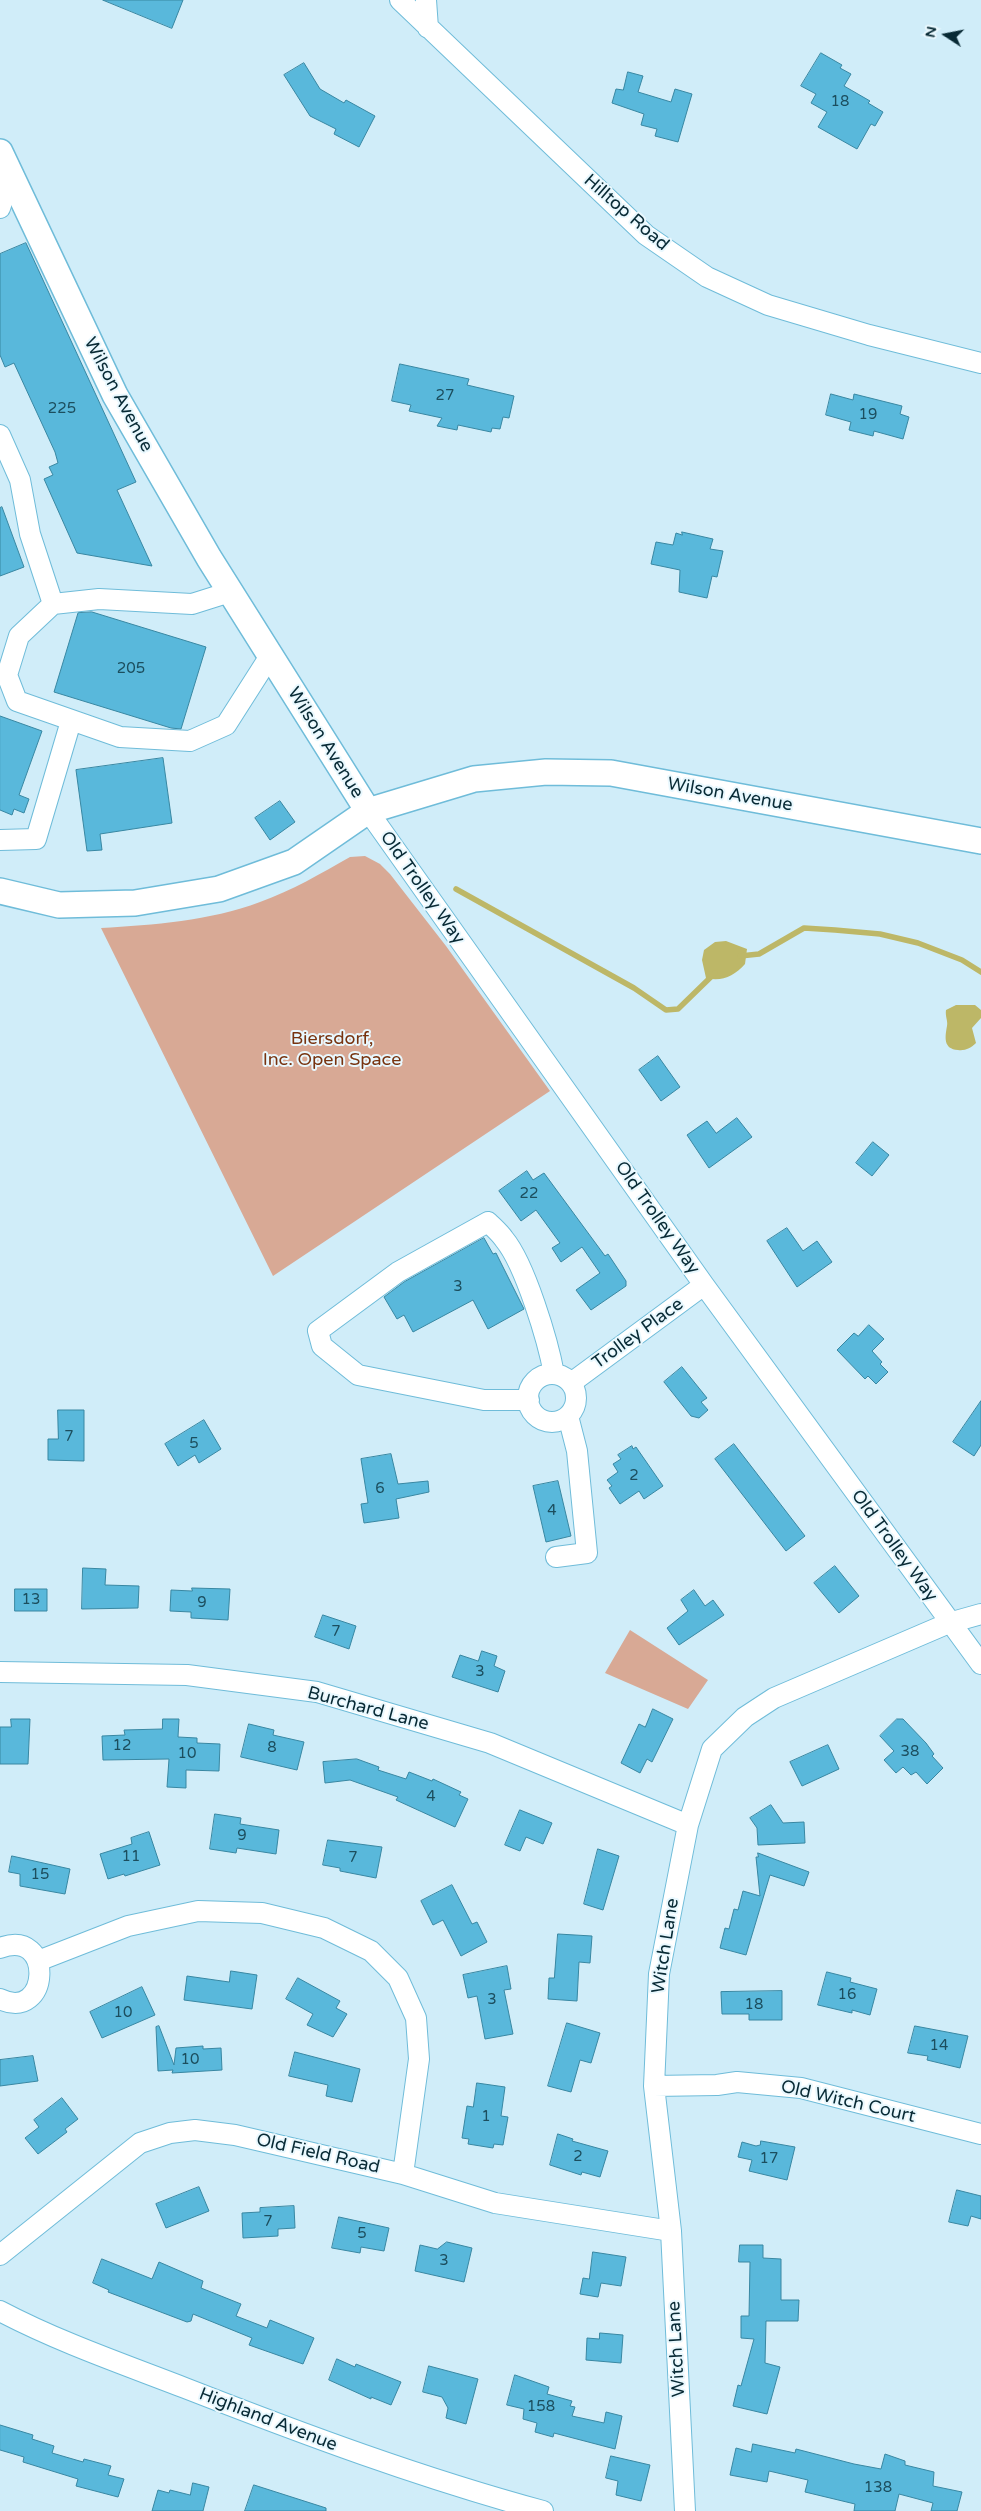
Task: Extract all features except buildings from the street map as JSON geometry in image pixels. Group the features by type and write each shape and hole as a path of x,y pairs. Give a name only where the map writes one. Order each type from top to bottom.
{"main road":[{"name":"Wilson Avenue","path":"0,152 114,395 230,592 368,811 474,779 546,772 611,773 981,841"},
{"path":"0,891 59,905 135,903 219,889 294,862 368,811"}],"street":[{"name":"Hilltop Road","path":"400,0 646,235 707,277 768,305 869,335 981,363"},
{"path":"426,0 428,28"},
{"path":"0,207 11,175"},
{"path":"0,435 20,480 30,534 53,604"},
{"path":"230,592 192,604 99,599 53,604 19,636 3,674 17,701 71,721 120,737 190,741 226,725 270,656"},
{"path":"0,840 36,839 71,721"},
{"name":"Old Trolley Way","path":"368,811 704,1285 949,1623 981,1664"},
{"path":"488,1222 505,1239 520,1268 563,1378 576,1396 576,1404 568,1416 552,1422 540,1418 531,1408 529,1400 484,1400 358,1375 322,1346 318,1331 398,1272 488,1222"},
{"name":"Trolley Place","path":"529,1400 529,1392 538,1378 563,1378 704,1285"},
{"path":"556,1557 587,1553 577,1451 568,1416"},
{"name":"Witch Lane","path":"685,2511 671,2231 654,2086 659,1974 688,1825 712,1749 745,1717 774,1698 949,1623 981,1614"},
{"name":"Burchard Lane","path":"0,1672 187,1675 317,1692 490,1743 688,1825"},
{"path":"38,1961 128,1926 198,1911 262,1913 324,1928 372,1951 398,1978 416,2018 419,2059 402,2174"},
{"path":"0,1948 16,1945 25,1948 38,1961 40,1980 31,1996 14,2002 0,1999"},
{"name":"Old Witch Court","path":"654,2086 717,2085 737,2082 801,2088 981,2134"},
{"name":"Old Field Road","path":"0,2256 140,2143 170,2133 195,2130 235,2135 402,2174 495,2203 671,2231"},
{"name":"Highland Avenue","path":"0,2311 19,2321 121,2363 310,2436 543,2511"}],"green space":[{"name":"Biersdorf, Inc. Open Space","path":"365,856 380,864 390,874 446,946 550,1091 273,1276 101,928 181,921 221,914 283,893 350,857"},
{"path":"630,1630 708,1680 688,1709 605,1673"}],"shaded area":[{"path":"726,941 747,949 745,964 737,972 727,977 717,979 706,978 702,960 704,950 715,942"},
{"path":"956,1005 975,1005 981,1010 981,1018 972,1028 976,1043 970,1048 963,1050 953,1049 946,1042 946,1010"}],"waterway":[{"path":"456,889 634,988 666,1010 678,1009 715,973"},
{"path":"740,956 759,954 804,928 835,930 880,934 918,943 962,960 981,972"}]}
